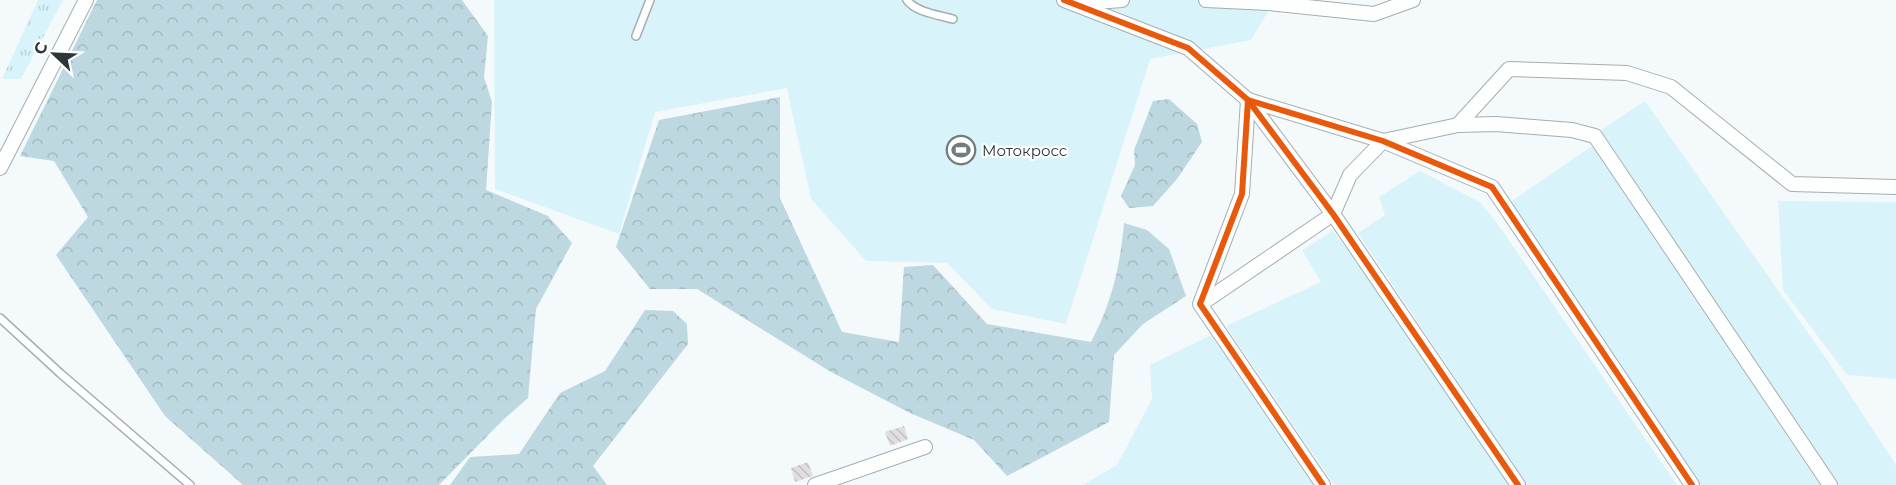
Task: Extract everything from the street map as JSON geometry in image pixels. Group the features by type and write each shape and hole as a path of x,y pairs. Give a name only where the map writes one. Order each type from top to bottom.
{"street":[{"path":"0,168 86,0"},
{"path":"1071,2 1122,0"},
{"path":"1206,0 1269,3 1374,14 1413,0"},
{"path":"1071,2 1188,48 1248,100 1333,214 1518,485"},
{"path":"1458,125 1509,69 1627,73 1671,87 1792,184 1896,187"},
{"path":"1248,100 1383,141 1491,187 1692,485"},
{"path":"1200,304 1242,194 1248,100"},
{"path":"1200,304 1333,214 1350,175 1383,141 1458,125 1496,124 1572,130 1595,136 1830,485"},
{"path":"1200,304 1323,485"},
{"path":"815,485 925,447"}],"lane":[{"path":"636,36 650,0"},
{"path":"907,0 909,4 931,13 952,18"},
{"path":"0,318 190,485"}],"green space":[{"path":"38,0 63,0 21,79 2,79"},
{"path":"97,0 462,0 488,36 484,77 492,102 486,190 548,216 572,243 536,309 528,398 439,485 243,485 165,416 56,255 88,217 54,161 20,156"},
{"name":"Мотокросс","path":"494,0 1275,0 1251,40 1150,59 1066,324 992,309 947,263 866,261 811,199 787,88 655,112 619,234 495,189"},
{"path":"780,97 780,198 842,332 899,342 904,267 933,265 987,324 1091,342 1114,284 1124,223 1147,230 1169,249 1186,296 1143,324 1114,355 1109,422 1007,476 974,440 910,413 831,372 697,289 650,289 616,247 659,120"},
{"path":"1169,99 1197,124 1202,142 1177,179 1153,206 1129,208 1121,196 1135,165 1134,150 1153,101"},
{"path":"1645,101 1830,364 1896,465 1896,485 1838,485 1601,130"},
{"path":"1592,146 1820,485 1698,485 1509,203"},
{"path":"1420,171 1480,202 1502,230 1677,485 1527,485 1358,233 1385,215 1379,197"},
{"path":"1778,201 1896,202 1896,379 1847,375 1783,290"},
{"path":"1333,231 1376,287 1509,485 1334,485 1226,326 1321,282 1302,250"},
{"path":"645,310 673,311 687,324 688,344 593,466 607,485 450,485 470,457 519,454 560,393 605,371"},
{"path":"1211,335 1313,485 1083,485 1117,465 1152,399 1150,365"}],"building":[{"path":"904,426 908,439 890,446 885,432"},
{"path":"808,462 813,476 795,482 791,468"}],"cycle path":[{"path":"1064,0 1188,48 1248,100 1333,214 1518,485"},
{"path":"1323,485 1200,304 1242,194 1248,100 1383,141 1492,187 1692,485"}],"place":[{"name":"Мотокросс","path":"961,150"}]}
